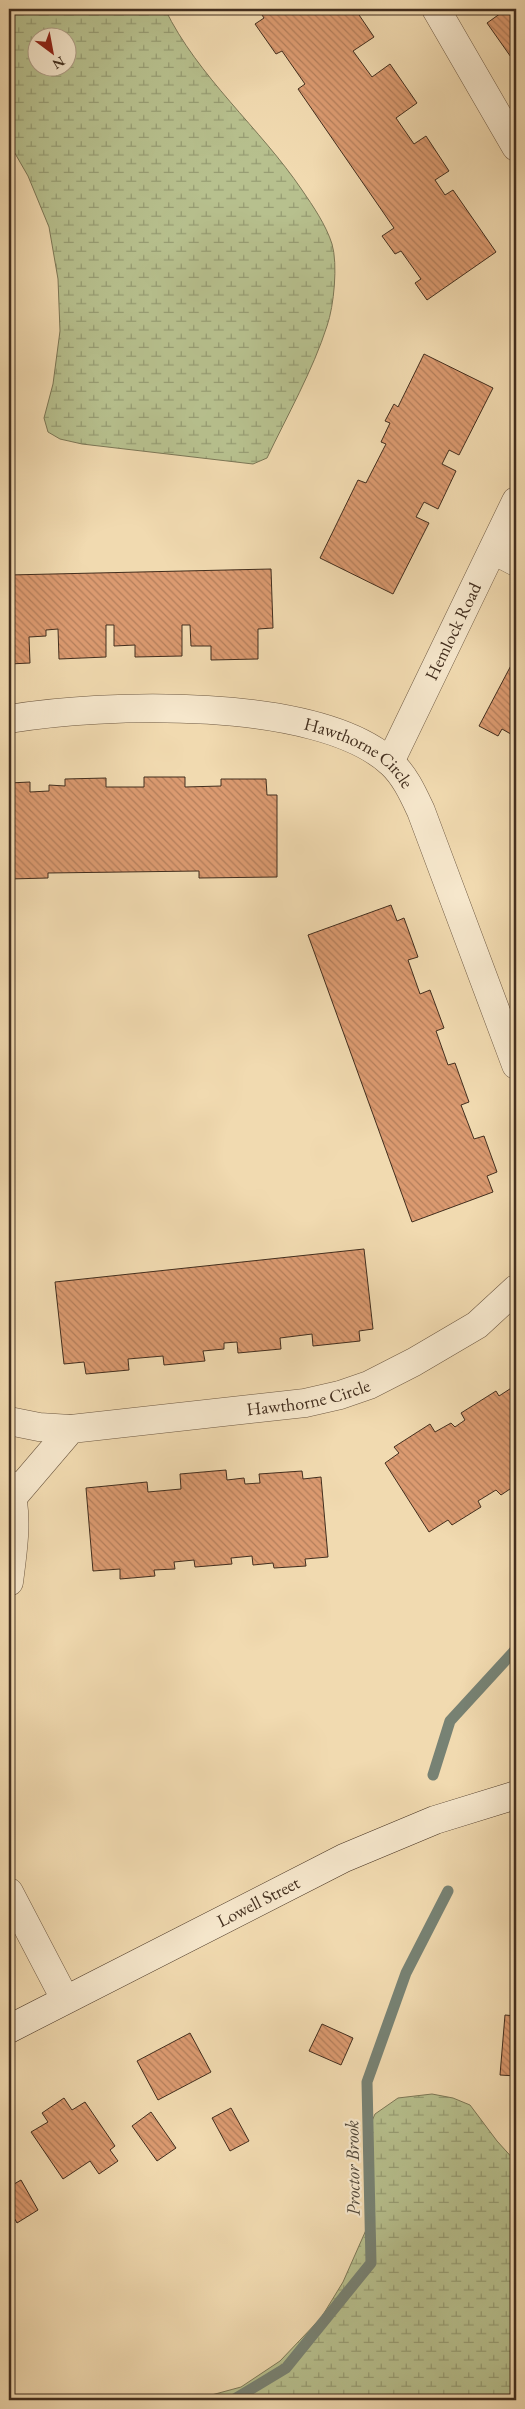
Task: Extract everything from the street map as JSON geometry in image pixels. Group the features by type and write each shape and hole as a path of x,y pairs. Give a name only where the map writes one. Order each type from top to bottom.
{"street":[{"path":"436,9 516,146"},
{"name":"Hemlock Road","path":"390,762 504,556 516,501"},
{"name":"Hawthorne Circle","path":"9,719 54,712 107,709 216,710 302,724 344,735 371,749 390,762 410,786 422,811 516,1065"},
{"name":"Hawthorne Circle","path":"9,1421 39,1428 71,1429 305,1403 340,1395 369,1385 414,1362 477,1324 516,1289"},
{"path":"477,1324 516,1302"},
{"path":"9,1582 14,1529 11,1490 71,1429"},
{"name":"Lowell Street","path":"9,2029 344,1858 435,1820 516,1795"},
{"path":"9,1892 66,1999"}],"green space":[{"path":"9,9 165,9 194,57 268,145 302,190 323,223 334,252 332,308 327,326 307,376 267,458 253,464 82,444 60,439 48,432 44,418 53,384 60,331 58,279 49,227 28,176 9,143"},
{"path":"432,2094 453,2098 470,2105 497,2141 516,2162 516,2400 193,2400 241,2387 280,2361 321,2318 343,2282 366,2230 368,2130 375,2114 398,2098"}],"building":[{"path":"258,9 332,9 335,14 344,9 355,9 374,37 353,51 372,77 390,64 417,103 396,118 414,144 426,136 449,171 435,180 445,195 453,190 496,252 427,300 415,283 421,279 401,251 395,254 382,236 394,228 298,89 305,84 282,51 276,54 255,24 264,18"},
{"path":"498,9 516,9 516,57 513,60 487,23 501,13"},
{"path":"424,354 493,388 459,455 449,450 442,464 456,471 438,509 424,502 416,517 429,523 393,594 320,558 358,480 366,483 386,444 381,442 390,423 385,421 394,404 398,407"},
{"path":"271,569 273,628 258,629 258,659 211,660 211,646 191,646 190,625 182,625 182,656 135,657 135,645 114,646 114,625 106,625 106,657 59,659 58,629 46,630 46,636 29,637 30,663 9,664 9,575"},
{"path":"516,656 516,737 502,729 498,736 479,726"},
{"path":"144,777 185,777 185,787 221,786 221,779 266,779 267,795 277,795 277,877 199,878 199,871 48,873 48,878 9,879 9,783 30,782 30,792 49,791 49,785 65,786 65,779 106,778 106,787 144,787"},
{"path":"391,905 397,921 404,918 418,957 408,960 420,994 430,990 444,1028 436,1031 448,1065 455,1063 469,1102 461,1105 474,1139 484,1136 497,1172 487,1176 493,1192 412,1222 308,935"},
{"path":"516,908 516,923 511,911"},
{"path":"364,1249 373,1329 359,1331 360,1341 313,1346 312,1334 280,1338 281,1349 238,1353 237,1342 224,1343 224,1349 203,1351 205,1361 164,1365 163,1356 128,1359 129,1370 86,1374 84,1362 64,1364 55,1282"},
{"path":"516,1385 516,1485 501,1495 496,1490 478,1501 481,1507 452,1525 448,1520 429,1532 385,1463 399,1453 394,1447 430,1424 435,1432 451,1423 455,1427 465,1420 461,1413 496,1391 499,1396"},
{"path":"226,1470 227,1480 244,1478 245,1484 260,1483 259,1474 302,1471 303,1479 321,1477 328,1557 305,1559 306,1566 274,1568 273,1563 253,1565 252,1556 231,1558 232,1564 195,1567 194,1560 174,1562 175,1569 154,1570 155,1576 120,1579 120,1569 93,1571 86,1488 147,1482 148,1492 181,1489 180,1474"},
{"path":"505,2015 516,2016 516,2076 500,2075"},
{"path":"322,2024 353,2038 341,2065 309,2051"},
{"path":"190,2033 211,2072 158,2100 137,2061"},
{"path":"64,2098 72,2110 85,2102 115,2146 110,2150 118,2161 99,2174 90,2161 63,2179 31,2132 48,2122 42,2113"},
{"path":"231,2108 249,2141 230,2151 212,2118"},
{"path":"151,2112 176,2148 157,2161 132,2126"},
{"path":"21,2180 38,2210 17,2223 9,2209 9,2187"}],"waterway":[{"name":"Proctor Brook","path":"433,1775 450,1721 516,1649"},
{"name":"Proctor Brook","path":"233,2400 286,2368 371,2263 367,2082 406,1973 448,1891"}]}
